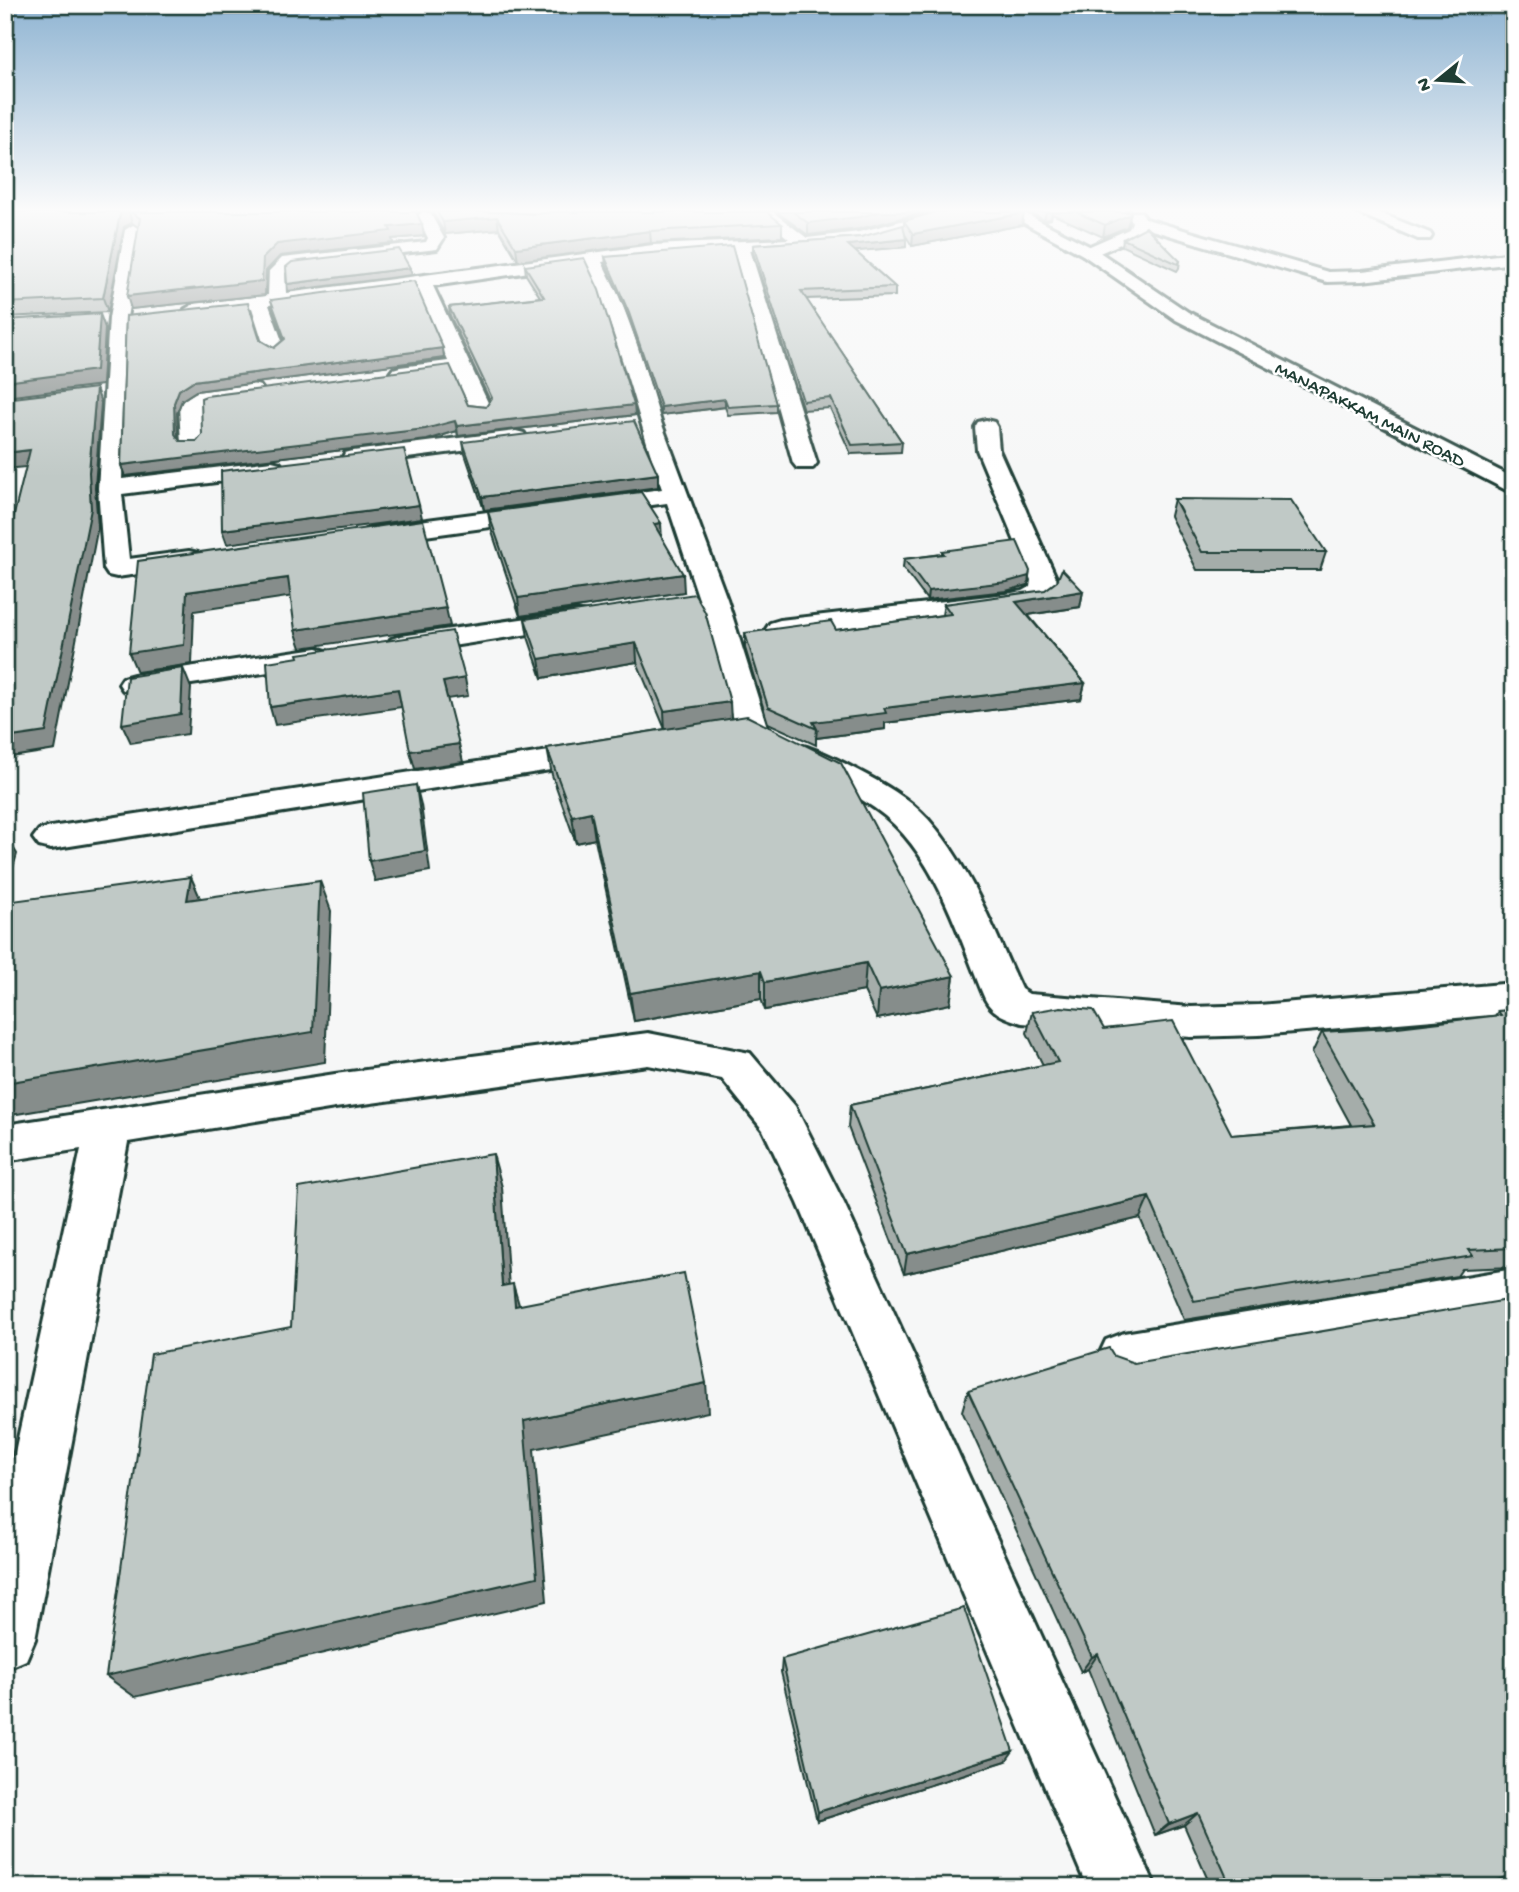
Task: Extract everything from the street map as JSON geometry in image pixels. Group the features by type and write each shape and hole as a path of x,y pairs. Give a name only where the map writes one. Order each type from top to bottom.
{"street":[{"path":"121,300 110,488 117,569 212,556"},
{"path":"182,310 274,300"},
{"path":"431,300 480,410"},
{"path":"612,300 650,422 677,494 700,601 724,635 752,730"},
{"path":"757,300 805,463"},
{"name":"MANAPAKKAM MAIN ROAD","path":"1157,300 1273,365 1462,458 1514,487"},
{"path":"268,301 275,349"},
{"path":"381,375 460,365"},
{"path":"192,444 191,406 194,401 222,394 275,387"},
{"path":"89,395 116,392"},
{"path":"622,425 650,422"},
{"path":"724,635 1018,600 1031,598 1043,590 1044,580 988,450 986,427"},
{"path":"331,461 539,435"},
{"path":"110,488 290,466"},
{"path":"349,538 677,494"},
{"path":"129,685 604,615"},
{"path":"684,740 752,730 858,784 898,809 919,830 950,880 1005,999 1022,1008 1191,1021 1259,1020 1514,998"},
{"path":"51,838 629,749"},
{"path":"5,1143 335,1091 648,1049 735,1065 779,1119 821,1203 1122,1887"},
{"path":"5,1639 108,1128"},
{"path":"1124,1357 1514,1291"}],"building":[{"path":"5,300 58,300 5,303"},
{"path":"271,300 422,300 443,348 193,381 179,390 174,403 175,434 180,441 197,441 202,435 201,398 206,396 450,365 468,405 486,407 492,398 449,307 513,300 602,300 634,405 457,426 455,421 425,429 121,465 126,316 248,303 260,340 274,348 285,339"},
{"path":"624,300 747,300 776,404 728,407 725,399 661,407"},
{"path":"771,300 807,300 902,442 852,445 831,398 803,401"},
{"path":"100,314 96,370 5,382 5,320"},
{"path":"96,388 89,472 91,509 46,732 5,738 5,551 30,450 5,453 5,399"},
{"path":"634,421 658,474 482,497 463,442"},
{"path":"404,449 419,505 222,530 221,471"},
{"path":"641,492 661,523 654,524 683,574 518,598 488,512"},
{"path":"1174,499 1291,500 1326,552 1202,552"},
{"path":"423,520 446,608 295,630 288,578 187,592 184,645 129,653 138,561"},
{"path":"1017,541 1030,571 1029,576 1007,582 928,591 904,559 944,554 942,551"},
{"path":"1062,569 1083,591 1016,602 1085,683 884,708 886,713 813,722 817,729 768,707 745,633 831,621 836,630 951,614 944,604 1045,590 1057,581"},
{"path":"695,594 705,612 730,702 664,711 636,643 539,659 525,619"},
{"path":"452,631 465,678 443,682 459,744 410,751 398,689 270,707 267,662 299,657 298,654"},
{"path":"183,668 181,714 122,724 127,677"},
{"path":"747,716 841,763 954,976 879,991 866,963 765,982 761,971 630,993 591,812 572,816 547,748"},
{"path":"416,785 425,851 369,861 363,793"},
{"path":"191,877 187,900 320,881 313,1032 5,1083 5,902"},
{"path":"1061,1007 1093,1010 1104,1029 1173,1021 1232,1135 1374,1124 1322,1032 1389,1028 1501,1015 1498,1011 1514,1010 1514,1248 1469,1250 1473,1256 1194,1301 1149,1197 907,1254 850,1105 1058,1062 1032,1012"},
{"path":"493,1154 502,1286 513,1284 515,1306 684,1273 706,1383 524,1421 537,1577 106,1676 151,1354 291,1327 299,1188"},
{"path":"1507,1300 1514,1310 1514,1874 1478,1887 1231,1887 1198,1813 1169,1824 1098,1654 1092,1657 968,1391 1109,1348 1114,1356 1134,1363"},
{"path":"964,1608 1013,1751 818,1812 782,1659"}]}
